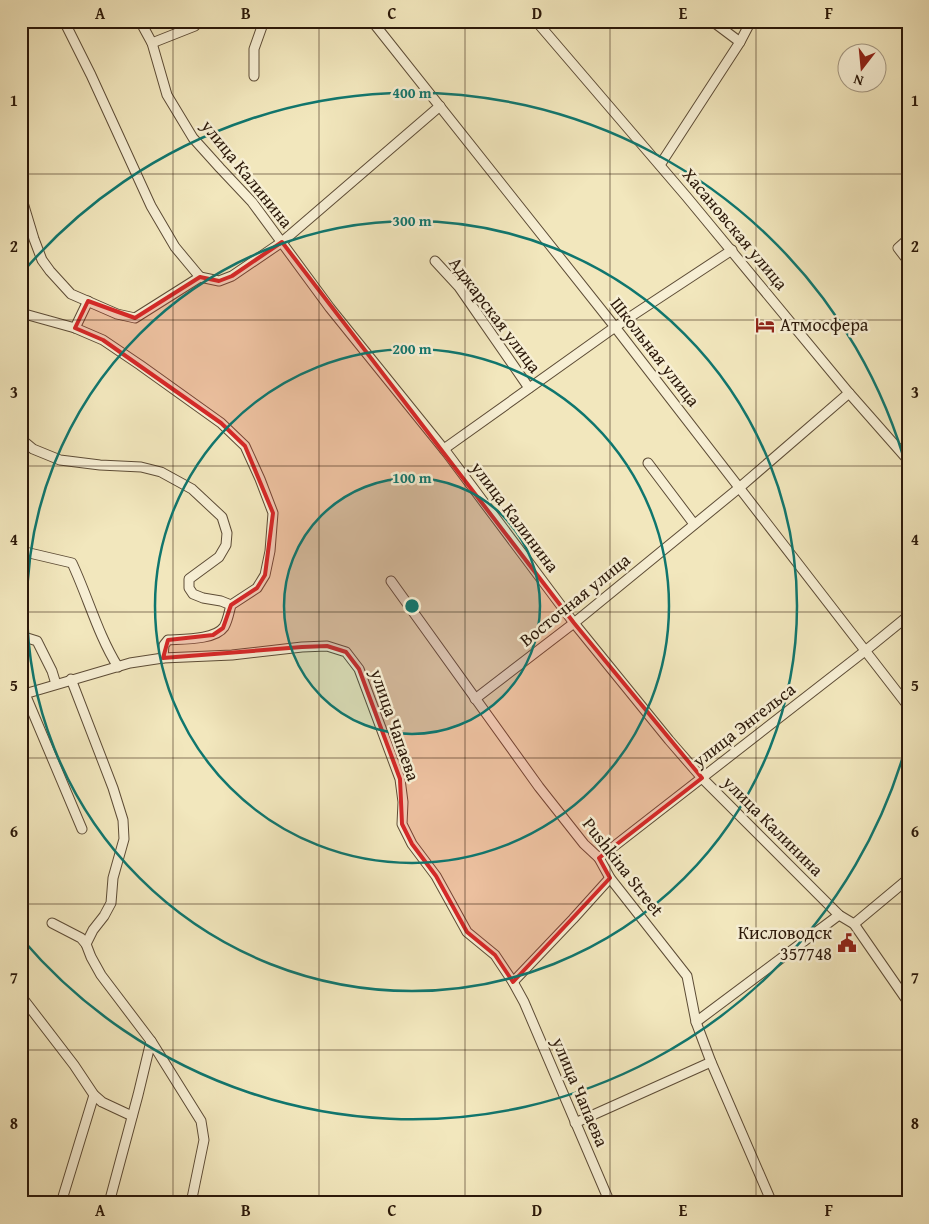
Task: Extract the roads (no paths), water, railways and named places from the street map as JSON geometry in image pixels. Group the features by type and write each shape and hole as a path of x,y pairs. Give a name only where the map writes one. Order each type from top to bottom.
{"street":[{"path":"64,21 151,206 175,247 200,277 219,281 232,276 282,242 440,106"},
{"name":"улица Калинина","path":"140,21 152,42 167,95 193,138 252,202 330,308 444,449 574,623 669,740 702,778 839,915 854,924 908,1002"},
{"path":"152,42 195,26 198,21"},
{"path":"254,76 254,49 264,21"},
{"name":"Школьная улица","path":"372,21 615,327 908,706"},
{"name":"Хасановская улица","path":"536,21 732,250 849,393 908,460"},
{"path":"712,21 740,42"},
{"path":"660,165 740,42 751,21"},
{"path":"21,196 42,260 71,294 118,314 135,318 200,277"},
{"path":"908,239 898,248 908,261"},
{"name":"Аджарская улица","path":"444,449 615,327 732,250"},
{"name":"Аджарская улица","path":"435,261 459,287 529,388"},
{"path":"75,328 88,301"},
{"path":"21,313 75,328 103,340 140,365 221,423 245,446 260,479 273,513 270,551 265,575 257,588 231,604 228,618 223,628 213,635 168,640 164,645 163,658"},
{"name":"Восточная улица","path":"475,699 574,623 739,488 849,393"},
{"path":"21,438 33,449 60,460 100,465 141,467 161,472 192,489 222,517 227,533 226,545 218,557 189,579 189,588 193,594 203,598 231,604"},
{"path":"648,464 694,524"},
{"path":"21,551 72,563 111,656 118,667"},
{"name":"Pushkina Street","path":"392,581 539,787 584,844 599,858 610,878 687,976 696,1022 711,1062 772,1203"},
{"name":"улица Энгельса","path":"599,858 908,616"},
{"path":"21,636 37,641 56,684"},
{"name":"улица Чапаева","path":"82,829 23,694 130,663 163,658 232,655 327,646 346,652 360,669 400,779 403,802 402,824 412,844 436,876 467,932 495,955 524,1002 610,1203"},
{"path":"72,679 123,820 124,839 113,878 111,903 86,944"},
{"path":"513,982 610,878"},
{"path":"854,924 908,878"},
{"path":"696,1022 839,915"},
{"path":"52,923 80,938 86,944 90,957 101,975 151,1041 201,1121 204,1140 190,1203"},
{"path":"21,996 74,1065 94,1095 102,1102 132,1116"},
{"path":"109,1203 151,1041"},
{"path":"575,1123 711,1062"},
{"path":"61,1203 94,1095"}],"place":[{"name":"Атмосфера","path":"765,325"},
{"name":"Кисловодск 357748","path":"847,943"}]}
